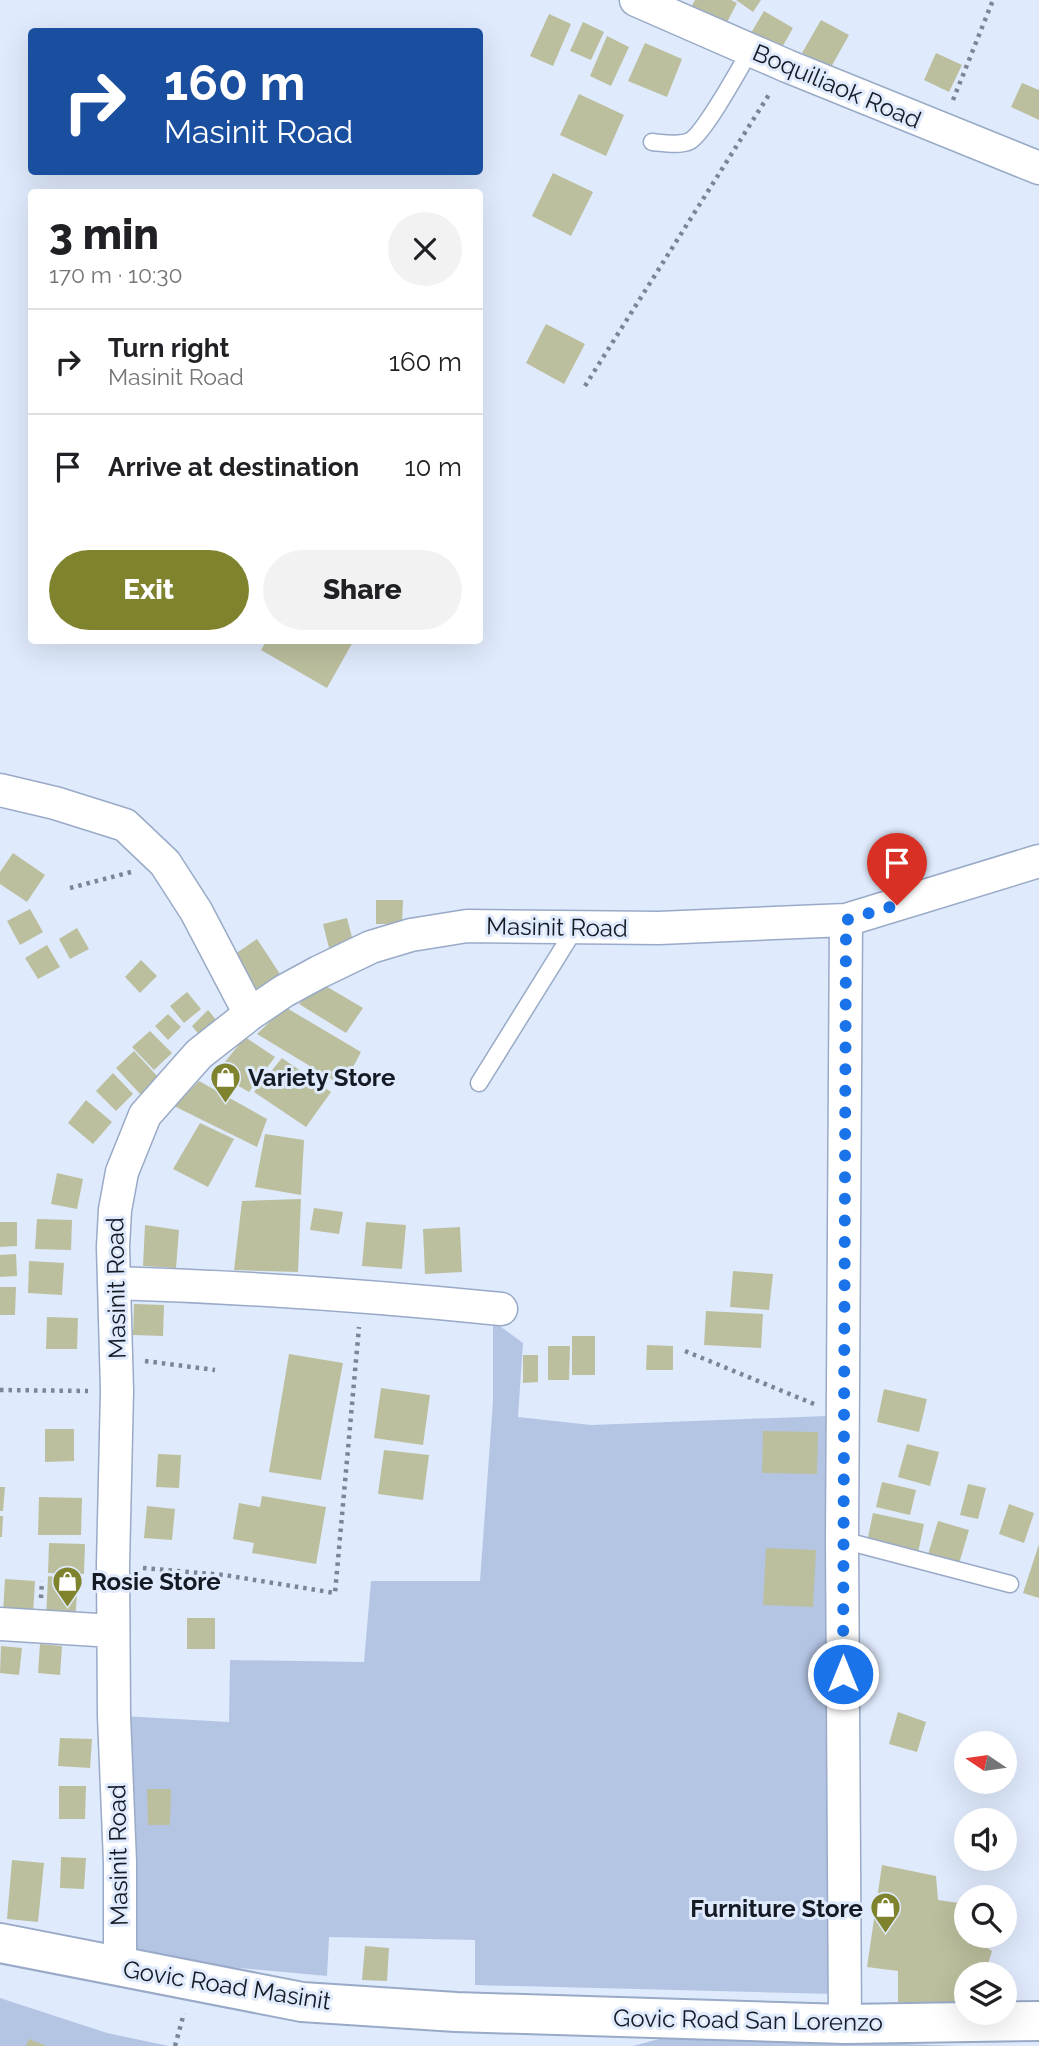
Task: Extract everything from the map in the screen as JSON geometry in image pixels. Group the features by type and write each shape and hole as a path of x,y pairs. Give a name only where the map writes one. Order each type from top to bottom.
{"main road":[{"name":"Govic Road Masinit","path":"0,1943 302,2002 456,2012"},
{"name":"Govic Road San Lorenzo","path":"456,2012 845,2024 1039,2021"}],"street":[{"name":"Boquiliaok Road","path":"636,0 787,66 1039,168"},
{"path":"0,790 55,803 125,825 165,863 196,911 250,1014"},
{"name":"Masinit Road","path":"120,1968 120,1861 113,1631 117,1391 115,1210 122,1172 145,1115 199,1054 250,1014 319,972 371,947 411,935 467,926 659,928 846,920 1039,861"},
{"path":"845,2024 842,1540 846,920"},
{"path":"114,1283 236,1286 501,1309"},
{"path":"0,1624 113,1631"}],"lane":[{"path":"652,142 673,144 690,141 708,121 751,49"},
{"path":"480,1083 576,927"},
{"path":"842,1540 1010,1584"}],"path":[{"path":"941,130 993,0"},
{"path":"585,386 787,66"},
{"path":"70,888 165,863"},
{"path":"113,1565 224,1575 335,1593 362,1295"},
{"path":"685,1351 844,1416"},
{"path":"117,1357 215,1370"},
{"path":"0,1390 117,1391"}],"shaded area":[{"path":"493,1321 523,1343 518,1417 591,1425 826,1416 835,1994 475,1985 475,1940 329,1937 327,1976 173,1962 131,1954 122,1716 229,1722 230,1660 364,1662 371,1581 480,1581 493,1401"},
{"path":"0,1998 107,2033 169,2046 0,2046"},
{"path":"670,2036 962,2046 633,2046"}],"building":[{"path":"695,0 731,0 737,3 722,32 687,14"},
{"path":"736,0 761,0 753,12"},
{"path":"764,11 793,28 777,56 748,38"},
{"path":"549,14 571,24 553,66 530,56"},
{"path":"821,20 849,35 830,69 802,53"},
{"path":"583,22 604,32 591,60 570,51"},
{"path":"607,36 629,47 611,86 590,76"},
{"path":"645,43 682,59 667,97 628,81"},
{"path":"936,53 962,65 949,92 924,80"},
{"path":"1022,83 1039,90 1039,120 1011,107"},
{"path":"579,94 624,115 606,156 560,135"},
{"path":"553,173 593,192 571,236 532,216"},
{"path":"546,324 585,344 564,384 526,363"},
{"path":"265,644 352,644 327,688 261,650"},
{"path":"13,853 45,875 27,902 0,884 0,872"},
{"path":"376,900 403,900 402,924 376,924"},
{"path":"30,909 43,932 20,945 7,921"},
{"path":"347,918 353,941 329,948 323,924"},
{"path":"77,928 89,949 70,959 59,939"},
{"path":"257,939 280,974 255,990 232,956"},
{"path":"47,945 60,967 38,979 25,958"},
{"path":"141,960 157,976 140,993 125,977"},
{"path":"319,982 363,1008 346,1033 299,1004"},
{"path":"187,992 201,1009 184,1023 170,1006"},
{"path":"285,1007 361,1052 343,1086 257,1034"},
{"path":"208,1010 218,1022 201,1037 192,1026"},
{"path":"168,1014 181,1027 168,1040 155,1026"},
{"path":"150,1031 172,1053 154,1070 132,1047"},
{"path":"245,1037 275,1057 249,1092 216,1073"},
{"path":"134,1051 159,1078 141,1095 116,1068"},
{"path":"282,1058 331,1092 306,1127 254,1092"},
{"path":"113,1073 133,1094 116,1111 96,1091"},
{"path":"199,1081 267,1119 257,1147 174,1106"},
{"path":"86,1100 112,1122 93,1144 68,1123"},
{"path":"200,1123 234,1139 208,1187 173,1169"},
{"path":"265,1134 304,1140 301,1195 255,1187"},
{"path":"57,1173 83,1179 77,1209 51,1204"},
{"path":"301,1199 298,1272 234,1270 242,1201"},
{"path":"314,1208 343,1212 339,1234 310,1230"},
{"path":"37,1219 72,1220 71,1250 35,1249"},
{"path":"0,1222 17,1222 17,1246 0,1247"},
{"path":"366,1222 406,1225 402,1269 362,1266"},
{"path":"145,1225 179,1230 176,1268 143,1266"},
{"path":"460,1227 462,1272 425,1274 423,1229"},
{"path":"16,1254 17,1276 0,1277 0,1255"},
{"path":"29,1261 64,1263 62,1295 28,1293"},
{"path":"733,1271 773,1274 769,1310 730,1307"},
{"path":"0,1287 16,1287 15,1315 0,1315"},
{"path":"134,1304 164,1305 163,1336 133,1335"},
{"path":"706,1311 763,1314 761,1348 704,1345"},
{"path":"47,1317 78,1318 77,1349 46,1349"},
{"path":"572,1336 595,1336 595,1375 572,1375"},
{"path":"647,1345 673,1346 673,1370 646,1370"},
{"path":"548,1346 570,1346 569,1380 548,1380"},
{"path":"289,1354 343,1363 321,1480 269,1472"},
{"path":"523,1355 538,1355 538,1382 523,1383"},
{"path":"381,1388 430,1395 423,1445 374,1438"},
{"path":"884,1389 927,1399 919,1432 877,1422"},
{"path":"45,1429 74,1429 74,1461 45,1462"},
{"path":"763,1431 818,1432 817,1474 762,1473"},
{"path":"907,1444 939,1452 930,1486 898,1477"},
{"path":"384,1450 429,1455 423,1500 378,1494"},
{"path":"158,1454 181,1455 179,1488 156,1487"},
{"path":"882,1482 916,1490 910,1515 876,1507"},
{"path":"968,1484 986,1488 978,1519 960,1515"},
{"path":"0,1487 5,1487 3,1511 0,1511"},
{"path":"262,1496 326,1507 316,1564 252,1553 254,1543 233,1539 239,1503 260,1507"},
{"path":"39,1497 82,1498 81,1535 38,1535"},
{"path":"1009,1504 1034,1513 1024,1543 999,1534"},
{"path":"147,1506 175,1509 172,1540 144,1538"},
{"path":"873,1513 924,1524 918,1553 867,1542"},
{"path":"0,1516 3,1516 2,1537 0,1537"},
{"path":"938,1521 969,1530 958,1567 927,1558"},
{"path":"49,1543 85,1544 84,1574 48,1573"},
{"path":"1039,1544 1039,1598 1023,1593"},
{"path":"766,1548 816,1550 813,1607 763,1605"},
{"path":"48,1576 78,1580 75,1621 46,1619"},
{"path":"5,1579 35,1581 33,1615 3,1613"},
{"path":"187,1618 215,1618 215,1649 187,1649"},
{"path":"40,1644 62,1646 60,1675 38,1673"},
{"path":"1,1646 22,1648 19,1675 0,1673"},
{"path":"898,1712 926,1722 917,1752 889,1744"},
{"path":"60,1738 92,1739 90,1768 58,1766"},
{"path":"59,1786 86,1786 85,1819 59,1819"},
{"path":"147,1789 171,1789 170,1825 148,1825"},
{"path":"61,1857 86,1858 84,1889 60,1888"},
{"path":"12,1860 44,1863 38,1922 7,1919"},
{"path":"882,1865 936,1876 938,1900 954,1902 954,1948 987,1948 992,1951 989,1962 954,1962 954,2006 898,2002 898,1971 867,1967"},
{"path":"365,1946 389,1948 387,1981 362,1980"},
{"path":"29,2039 47,2046 26,2046"}],"place":[{"name":"Variety Store","path":"225,1104"},
{"name":"Rosie Store","path":"68,1608"},
{"name":"Furniture Store","path":"886,1935"}],"route":[{"path":"843,1674 846,920 897,905"}]}
